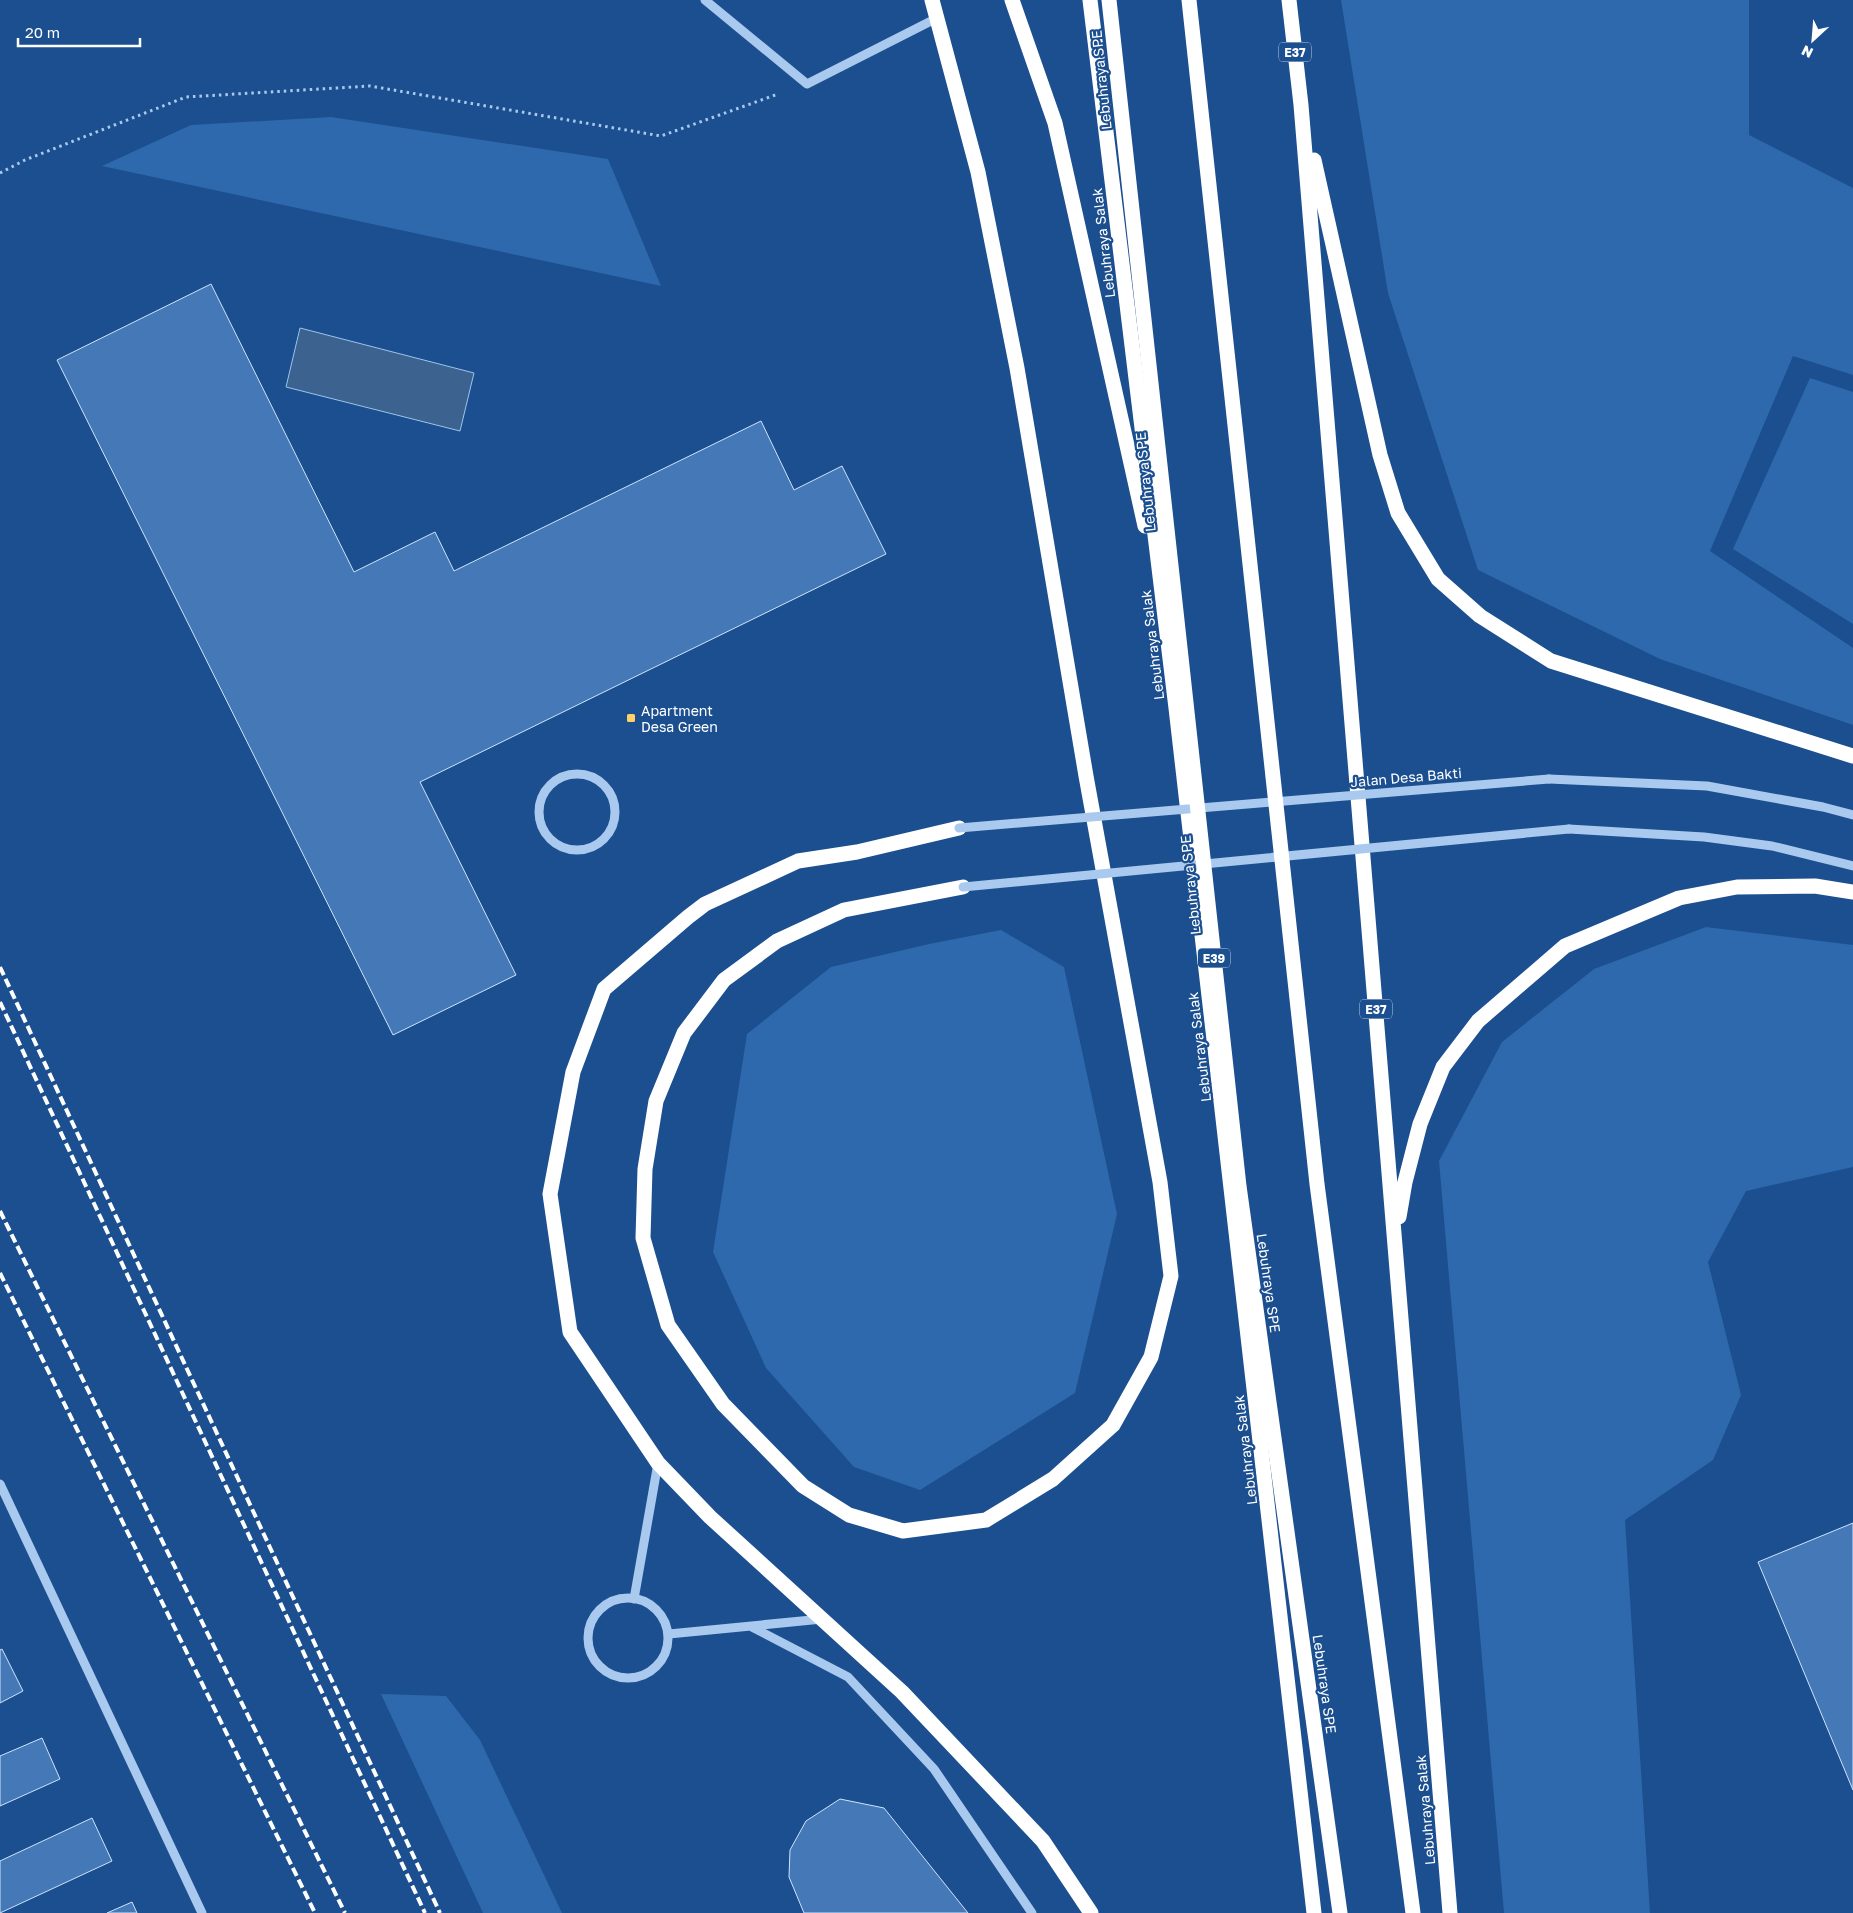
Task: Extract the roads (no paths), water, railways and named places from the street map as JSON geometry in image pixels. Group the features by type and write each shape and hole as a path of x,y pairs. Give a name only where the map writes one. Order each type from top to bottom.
{"highway":[{"path":"932,0 978,172 1017,368 1086,776 1160,1182 1170,1276 1151,1357 1113,1425 1053,1479 986,1520 903,1530 849,1516 803,1486 723,1404 668,1324 643,1238 646,1169 656,1101 684,1033 724,980 777,941 844,910 962,887"},
{"path":"1012,0 1055,123 1145,525 1176,708"},
{"name":"Lebuhraya Salak","path":"1090,0 1176,708 1314,1913"},
{"name":"Lebuhraya SPE","path":"1108,0 1239,1186 1340,1913"},
{"path":"1189,0 1317,1184 1412,1913"},
{"name":"Lebuhraya Salak","path":"1289,0 1301,105 1450,1913"},
{"path":"1301,105 1380,455 1398,513 1438,579 1480,616 1551,661 1853,756"},
{"path":"959,828 857,852 798,861 705,904 688,916 604,989 573,1072 550,1194 570,1332 658,1463 710,1516 902,1692 1043,1841 1091,1913"},
{"path":"1395,1237 1405,1182 1420,1124 1443,1068 1478,1021 1565,946 1679,898 1738,887 1815,886 1853,892"}],"street":[{"path":"705,0 807,84 938,18"},
{"path":"569,774 582,774 603,784 610,794 615,805 612,828 605,838 596,845 583,850 571,850 558,846 547,837 541,825 538,812 540,800 547,788 557,779 569,774"},
{"name":"Jalan Desa Bakti","path":"959,828 1549,779 1707,786 1823,806 1853,815"},
{"path":"962,887 1568,829 1713,838 1772,846 1853,866"},
{"path":"634,1599 658,1463"},
{"path":"0,1484 202,1913"},
{"path":"620,1599 634,1599 646,1602 658,1610 669,1634 668,1647 663,1659 644,1676 631,1679 617,1677 606,1672 596,1662 590,1651 588,1638 590,1624 597,1612 607,1604 620,1599"},
{"path":"669,1634 822,1619"},
{"path":"752,1627 848,1678 934,1770 1032,1913"}],"railway":[{"path":"0,967 440,1913"},
{"path":"0,1002 425,1913"},
{"path":"0,1211 345,1913"},
{"path":"0,1273 315,1913"}],"place":[{"name":"Apartment Desa Green","path":"631,718"}]}
